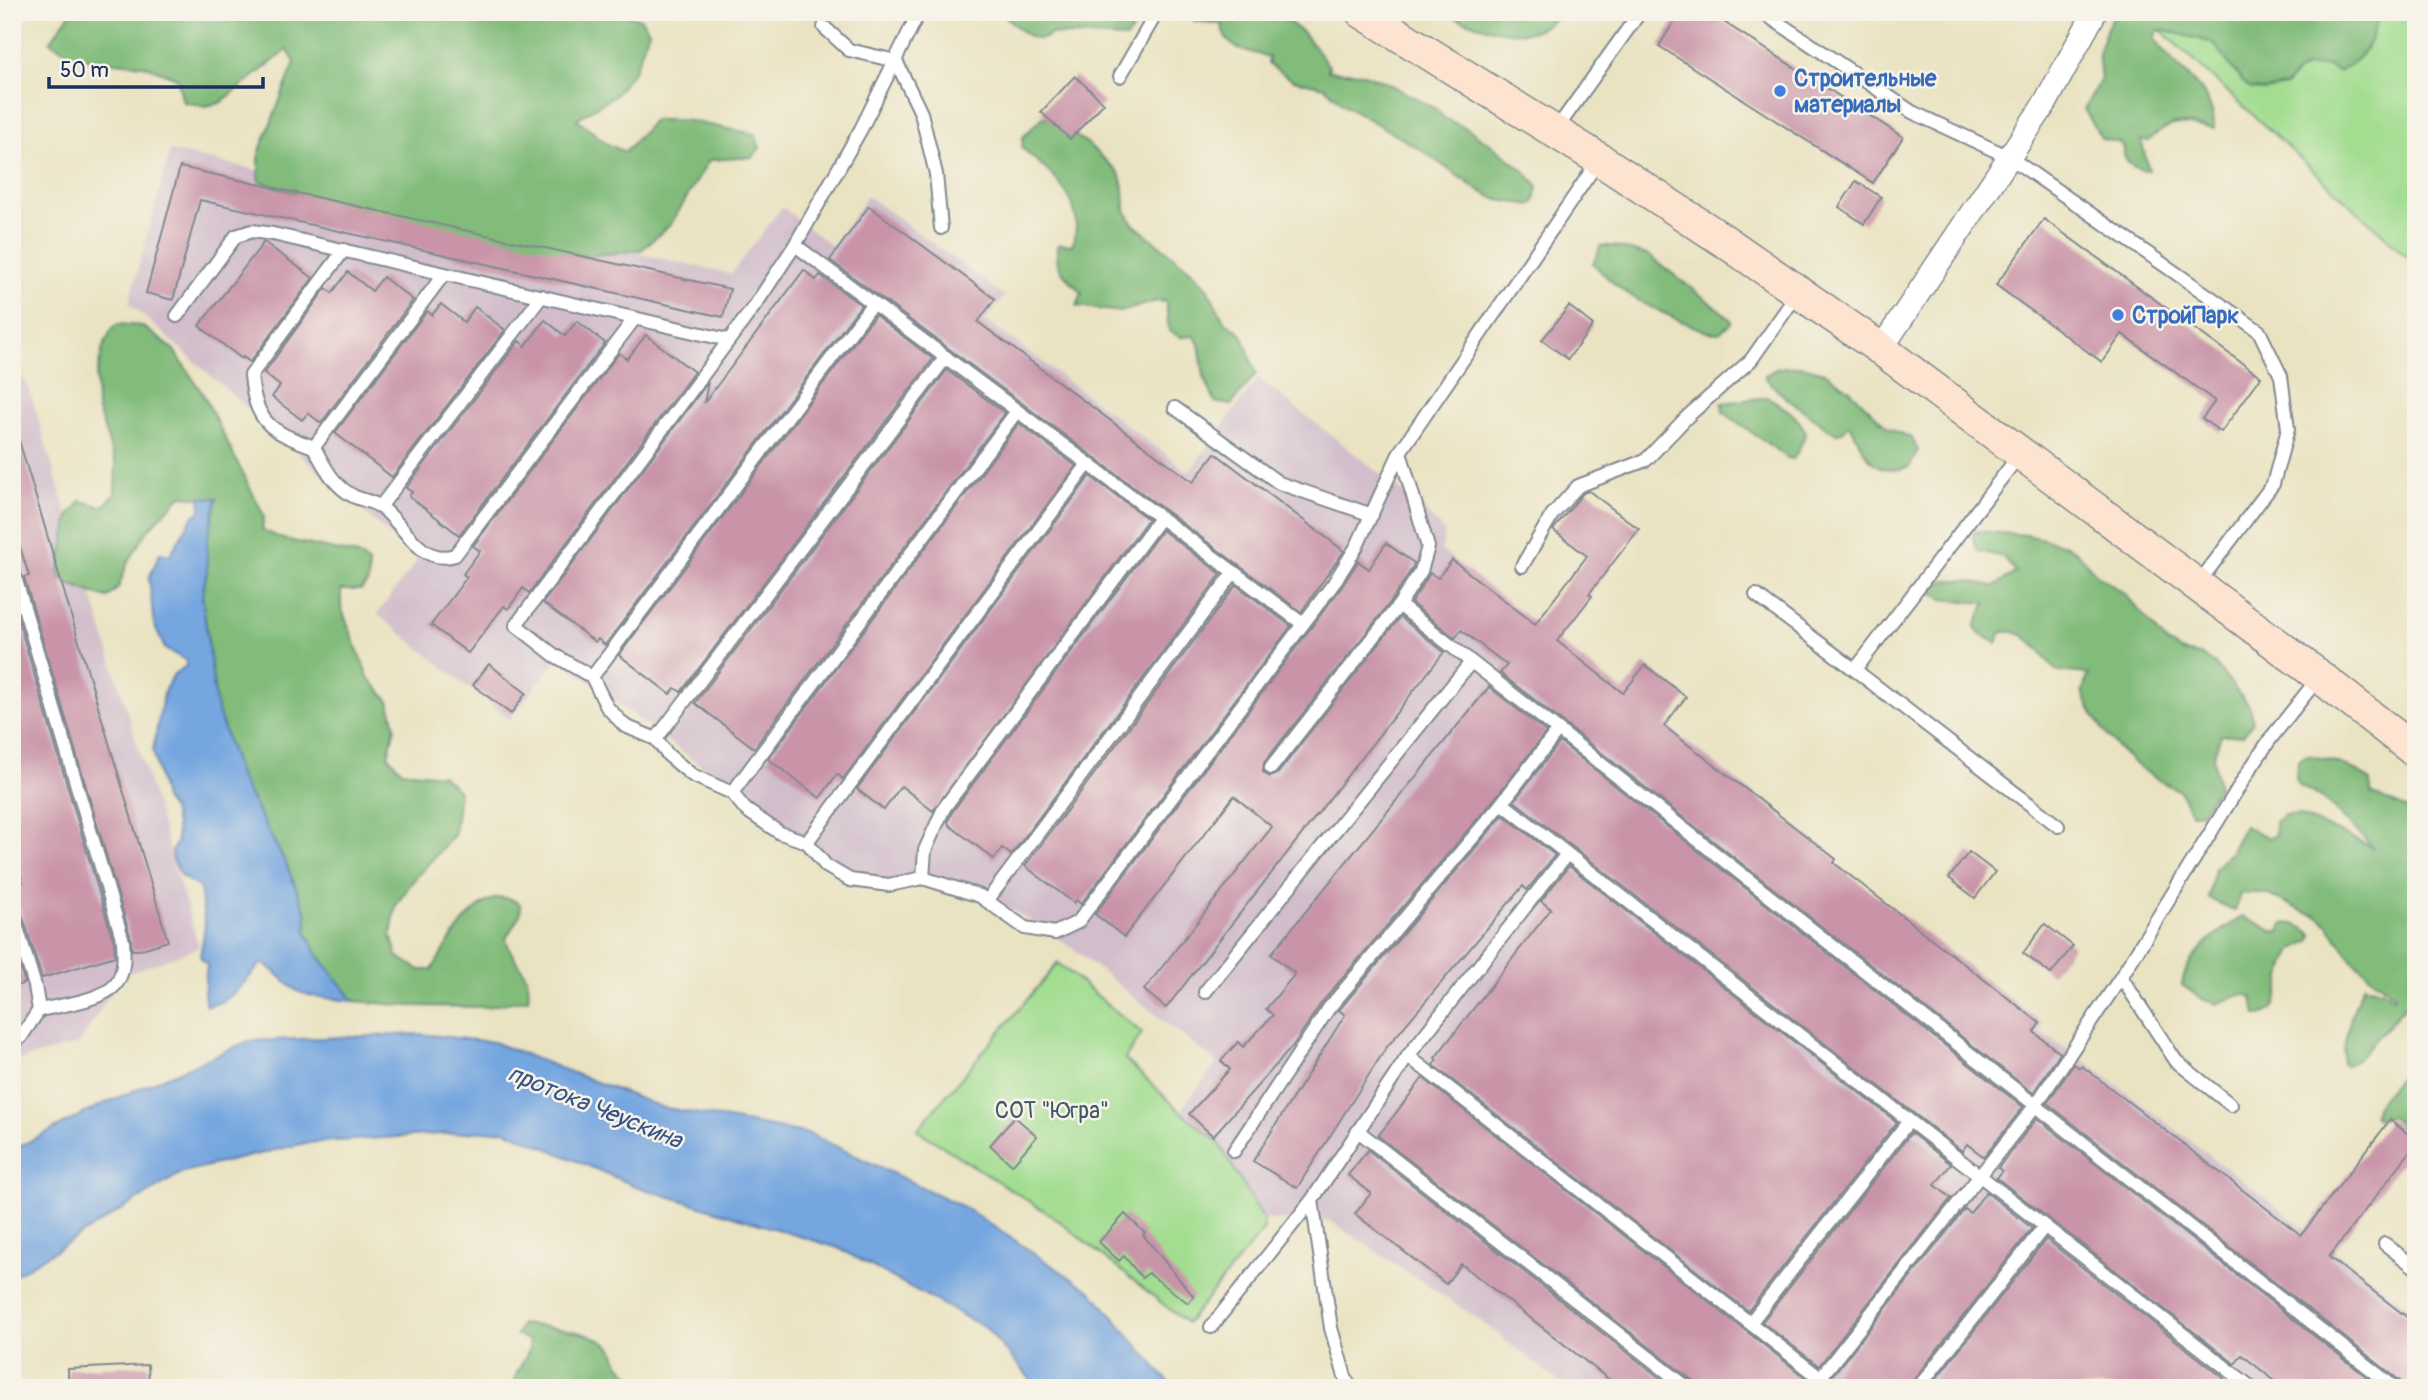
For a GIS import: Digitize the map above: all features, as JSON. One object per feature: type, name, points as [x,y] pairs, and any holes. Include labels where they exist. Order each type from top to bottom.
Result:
[{"type":"main road","points":[[1362,12],[1600,159],[1881,349],[2319,676],[2416,752]]},
{"type":"street","points":[[1881,349],[2046,102],[2095,12]]},
{"type":"lane","points":[[919,12],[861,129],[795,245],[729,340],[516,625],[554,655],[592,677],[607,707],[625,726],[656,739],[668,755],[692,775],[732,793],[746,810],[780,833],[807,842],[826,866],[850,880],[889,885],[923,878],[980,896],[1025,928],[1055,933],[1078,922],[1303,624],[1346,565],[1400,452],[1600,159]]},
{"type":"lane","points":[[1119,76],[1157,12]]},
{"type":"lane","points":[[1555,131],[1640,12]]},
{"type":"lane","points":[[1762,12],[1912,112],[2009,157],[2259,331],[2281,376],[2287,429],[2273,484],[2197,585]]},
{"type":"lane","points":[[824,27],[849,50],[896,61]]},
{"type":"lane","points":[[896,61],[921,113],[936,174],[941,228]]},
{"type":"lane","points":[[177,316],[236,236],[252,231],[729,340]]},
{"type":"lane","points":[[795,245],[1303,624]]},
{"type":"lane","points":[[344,250],[251,375],[253,401],[264,420],[285,437],[314,447],[331,478],[352,495],[380,507],[428,555],[445,558],[455,555],[635,318]]},
{"type":"lane","points":[[314,447],[444,274]]},
{"type":"lane","points":[[1522,566],[1552,515],[1578,486],[1646,460],[1688,416],[1751,360],[1798,292]]},
{"type":"lane","points":[[380,507],[542,296]]},
{"type":"lane","points":[[592,677],[873,303]]},
{"type":"lane","points":[[656,739],[946,357]]},
{"type":"lane","points":[[1175,408],[1279,483],[1372,515]]},
{"type":"lane","points":[[732,793],[1017,411]]},
{"type":"lane","points":[[1271,768],[1399,605],[1422,571],[1428,547],[1400,452]]},
{"type":"lane","points":[[1855,670],[2020,454]]},
{"type":"lane","points":[[807,842],[1088,464]]},
{"type":"lane","points":[[923,878],[925,850],[944,807],[1160,517]]},
{"type":"lane","points":[[12,568],[123,941],[124,961],[116,985],[92,999],[39,1010]]},
{"type":"lane","points":[[987,901],[1234,572]]},
{"type":"lane","points":[[1756,595],[2058,826]]},
{"type":"lane","points":[[1399,605],[2395,1388]]},
{"type":"lane","points":[[1205,992],[1471,662]]},
{"type":"lane","points":[[1820,1378],[2035,1106],[2121,976],[2250,769],[2319,676]]},
{"type":"lane","points":[[1234,1151],[1329,1008],[1502,803],[1558,730]]},
{"type":"lane","points":[[1502,803],[2252,1388]]},
{"type":"lane","points":[[1211,1327],[1312,1200],[1408,1056],[1567,854]]},
{"type":"lane","points":[[12,911],[35,985],[39,1010],[21,1037],[12,1042]]},
{"type":"lane","points":[[2121,976],[2176,1061],[2231,1105]]},
{"type":"lane","points":[[1408,1056],[1833,1388]]},
{"type":"lane","points":[[1751,1323],[1909,1121]]},
{"type":"lane","points":[[1358,1131],[1688,1388]]},
{"type":"lane","points":[[1312,1200],[1331,1328],[1346,1380],[1352,1388]]},
{"type":"lane","points":[[1917,1388],[2044,1227]]},
{"type":"lane","points":[[2385,1244],[2416,1268]]},
{"type":"shaded area","points":[[170,151],[731,274],[782,207],[832,246],[867,196],[1005,296],[986,320],[1189,472],[1258,378],[1419,504],[1445,533],[1441,550],[1623,691],[1645,664],[1687,697],[1667,726],[1838,859],[1835,863],[2043,1024],[2039,1031],[2088,1063],[2416,1313],[2416,1388],[1567,1388],[1478,1319],[1330,1221],[1264,1220],[1218,1142],[1180,1111],[1217,1063],[1071,947],[982,891],[855,882],[558,658],[509,720],[377,614],[418,560],[129,303]]},
{"type":"shaded area","points":[[12,368],[28,386],[199,947],[121,976],[79,1044],[12,1062]]},
{"type":"green space","points":[[71,12],[617,12],[641,19],[649,31],[635,69],[615,95],[577,119],[607,144],[625,152],[654,120],[684,120],[755,134],[760,148],[752,157],[709,160],[671,224],[641,250],[587,256],[538,250],[323,202],[259,181],[259,153],[295,62],[287,50],[220,103],[205,106],[183,102],[177,78],[144,65],[78,58],[50,42]]},
{"type":"green space","points":[[1002,12],[1132,12],[1135,24],[1126,38],[1051,34],[1038,39],[1025,34]]},
{"type":"green space","points":[[1197,12],[1277,12],[1304,34],[1329,66],[1328,71],[1361,73],[1383,81],[1436,109],[1444,118],[1468,129],[1490,144],[1522,169],[1538,186],[1535,201],[1532,205],[1498,200],[1478,190],[1418,148],[1343,104],[1325,87],[1293,80],[1268,64],[1269,57],[1238,48],[1227,40],[1222,24],[1194,21]]},
{"type":"green space","points":[[1442,12],[1561,12],[1542,28],[1524,33],[1487,28]]},
{"type":"green space","points":[[2115,12],[2379,12],[2366,48],[2348,66],[2338,72],[2329,66],[2307,67],[2285,86],[2265,90],[2251,89],[2242,81],[2213,43],[2165,30],[2157,31],[2154,38],[2162,49],[2192,79],[2208,101],[2213,114],[2214,129],[2186,124],[2172,125],[2148,141],[2141,140],[2149,170],[2130,165],[2120,143],[2102,139],[2084,109],[2101,79],[2098,53]]},
{"type":"green space","points":[[2141,12],[2416,12],[2416,263],[2404,254]]},
{"type":"green space","points":[[1043,117],[1087,143],[1119,173],[1124,190],[1125,209],[1132,223],[1195,274],[1207,288],[1224,321],[1240,332],[1256,374],[1231,405],[1215,402],[1204,376],[1199,344],[1194,336],[1181,337],[1169,331],[1166,302],[1157,301],[1120,312],[1077,306],[1082,293],[1066,277],[1057,259],[1059,244],[1072,245],[1076,229],[1071,202],[1055,179],[1022,148],[1023,137]]},
{"type":"green space","points":[[1601,246],[1614,246],[1648,255],[1720,310],[1731,323],[1719,333],[1707,332],[1660,312],[1632,296],[1605,276],[1593,263]]},
{"type":"green space","points":[[118,324],[142,326],[173,349],[203,394],[264,516],[262,530],[283,539],[358,555],[369,564],[368,582],[361,590],[341,590],[341,607],[368,677],[389,701],[395,727],[388,756],[402,771],[442,775],[459,791],[454,835],[413,881],[396,905],[391,935],[397,956],[420,970],[432,970],[447,944],[469,917],[494,899],[507,898],[521,905],[520,915],[506,938],[512,954],[525,973],[529,989],[528,999],[486,1007],[411,1006],[354,1001],[317,954],[306,932],[307,915],[286,864],[240,778],[216,705],[202,595],[207,571],[207,540],[217,499],[181,496],[148,530],[128,562],[118,588],[107,598],[60,578],[59,570],[69,516],[81,501],[103,507],[115,494],[116,464],[97,408],[96,378],[103,347],[112,328]]},
{"type":"green space","points":[[1802,366],[1824,372],[1849,389],[1888,428],[1912,438],[1918,451],[1909,467],[1896,470],[1878,466],[1866,454],[1851,426],[1848,425],[1844,431],[1836,434],[1786,398],[1765,378],[1765,375],[1778,368]]},
{"type":"green space","points":[[1768,397],[1795,416],[1806,433],[1793,459],[1723,412],[1722,403]]},
{"type":"green space","points":[[1974,531],[2027,535],[2062,544],[2076,551],[2097,575],[2125,594],[2166,642],[2183,652],[2200,655],[2215,664],[2249,706],[2253,721],[2243,735],[2221,735],[2213,757],[2218,787],[2202,812],[2191,813],[2180,791],[2134,763],[2109,737],[2098,723],[2082,691],[2089,674],[2056,671],[2032,643],[2017,633],[2000,633],[1997,643],[1979,633],[1975,627],[1986,603],[1942,599],[1932,593],[1935,583],[1950,580],[1993,587],[2016,572],[2003,557],[1978,551],[1973,538]]},
{"type":"green space","points":[[2307,755],[2333,761],[2357,771],[2371,782],[2371,793],[2408,809],[2416,819],[2416,967],[2411,971],[2410,1001],[2357,1060],[2346,1065],[2342,1064],[2347,1033],[2364,985],[2392,997],[2394,995],[2356,963],[2329,926],[2318,916],[2259,893],[2240,894],[2235,911],[2208,898],[2215,868],[2230,853],[2244,826],[2269,838],[2275,835],[2275,822],[2284,815],[2299,815],[2374,848],[2323,798],[2298,785],[2298,761]]},
{"type":"green space","points":[[2243,917],[2272,931],[2280,932],[2283,924],[2291,924],[2312,934],[2311,940],[2294,950],[2287,960],[2277,1001],[2266,1013],[2256,1015],[2253,997],[2244,994],[2216,1004],[2202,999],[2182,985],[2184,974],[2196,954],[2224,929]]},
{"type":"green space","name":"СОТ \"Югра\"","points":[[1058,963],[1142,1033],[1125,1059],[1180,1111],[1218,1142],[1264,1220],[1264,1229],[1187,1323],[1054,1217],[917,1130]]},
{"type":"green space","points":[[2416,1045],[2416,1140],[2391,1117],[2377,1119],[2374,1115],[2379,1101],[2402,1073]]},
{"type":"green space","points":[[521,1324],[569,1330],[604,1342],[612,1348],[625,1371],[649,1388],[514,1388],[516,1375],[530,1341],[516,1335]]},
{"type":"water","points":[[200,497],[217,498],[207,540],[207,571],[202,595],[216,705],[240,778],[286,864],[307,915],[306,932],[317,954],[354,1001],[316,997],[297,991],[262,963],[230,996],[206,1006],[204,993],[207,964],[200,957],[205,926],[200,888],[181,876],[173,859],[172,851],[177,841],[176,825],[172,810],[164,799],[153,750],[164,691],[174,674],[186,666],[186,660],[165,649],[154,624],[149,578],[160,553],[170,555],[192,518],[201,510]]},
{"type":"water","name":"протока Чеускина","points":[[420,1034],[493,1042],[661,1107],[810,1134],[966,1208],[1092,1292],[1174,1388],[1038,1388],[986,1328],[838,1248],[635,1186],[505,1130],[305,1143],[183,1172],[12,1277],[12,1150],[101,1105],[249,1041]]},
{"type":"building","points":[[1680,12],[1708,12],[1903,137],[1873,183],[1659,46]]},
{"type":"building","points":[[1075,76],[1104,103],[1070,139],[1041,112]]},
{"type":"building","points":[[180,167],[730,289],[723,317],[200,200],[173,300],[146,293]]},
{"type":"building","points":[[1856,181],[1881,197],[1864,224],[1839,207]]},
{"type":"building","points":[[869,206],[995,299],[978,322],[1193,482],[1215,453],[1344,551],[1301,612],[830,260]]},
{"type":"building","points":[[2044,219],[2261,377],[2221,432],[2202,419],[2215,401],[2122,334],[2102,362],[1996,285]]},
{"type":"building","points":[[264,242],[313,278],[250,362],[243,357],[242,359],[199,326]]},
{"type":"building","points":[[804,270],[816,280],[820,275],[861,305],[605,645],[598,639],[595,642],[543,603],[708,382],[704,403]]},
{"type":"building","points":[[348,272],[372,291],[383,277],[413,300],[321,423],[308,413],[302,420],[272,397],[280,386],[264,373],[326,288],[332,293]]},
{"type":"building","points":[[441,304],[464,322],[475,307],[505,330],[392,477],[335,433],[427,311],[432,315]]},
{"type":"building","points":[[1569,306],[1593,325],[1568,359],[1542,340]]},
{"type":"building","points":[[875,315],[933,359],[681,692],[675,688],[670,694],[619,655]]},
{"type":"building","points":[[545,320],[565,336],[577,321],[605,343],[459,535],[409,496],[412,492],[406,488],[519,341],[525,346]]},
{"type":"building","points":[[646,335],[694,372],[529,593],[523,588],[508,609],[504,606],[468,653],[431,625],[467,577],[463,574],[480,551],[473,546],[619,353],[627,359]]},
{"type":"building","points":[[947,370],[1005,413],[754,748],[695,703]]},
{"type":"building","points":[[1019,423],[1076,466],[843,779],[837,774],[820,798],[768,759]]},
{"type":"building","points":[[18,437],[168,941],[139,950],[132,950],[24,577],[29,576],[12,521],[12,438]]},
{"type":"building","points":[[1090,476],[1148,519],[933,811],[901,786],[884,810],[857,789]]},
{"type":"building","points":[[1589,491],[1639,529],[1557,641],[1623,693],[1645,665],[1686,697],[1664,726],[1836,859],[1834,863],[2040,1023],[2034,1032],[2060,1053],[2033,1093],[1500,673],[1507,665],[1461,630],[1455,638],[1411,603],[1430,573],[1438,578],[1452,560],[1535,624],[1587,556],[1553,530],[1583,493]]},
{"type":"building","points":[[1162,530],[1221,574],[1011,855],[1002,848],[994,859],[949,825],[952,812]]},
{"type":"building","points":[[1386,543],[1414,563],[1413,567],[1392,600],[1264,763],[1263,772],[1270,777],[1278,773],[1400,617],[1444,652],[1166,1008],[1144,990],[1272,827],[1234,796],[1124,937],[1095,914],[1341,588],[1358,561],[1369,569]]},
{"type":"building","points":[[1236,585],[1291,626],[1081,904],[1076,900],[1074,903],[1025,866]]},
{"type":"building","points":[[12,599],[114,943],[115,956],[42,978],[20,908],[12,902],[12,884],[23,882],[12,847]]},
{"type":"building","points":[[489,664],[526,693],[511,714],[473,685]]},
{"type":"building","points":[[1489,687],[1546,732],[1495,798],[1322,1002],[1292,1047],[1213,1136],[1189,1114],[1230,1069],[1221,1061],[1238,1042],[1243,1047],[1273,1015],[1266,1009],[1295,974],[1271,954]]},
{"type":"building","points":[[1560,742],[2023,1107],[1984,1157],[1967,1144],[1962,1151],[1514,801]]},
{"type":"building","points":[[1503,815],[1555,855],[1527,890],[1523,886],[1386,1048],[1297,1188],[1253,1161],[1345,1015],[1339,1010]]},
{"type":"building","points":[[1969,852],[1995,872],[1975,898],[1949,878]]},
{"type":"building","points":[[1569,866],[1897,1122],[1748,1311],[1433,1065],[1437,1060],[1435,1058],[1551,909],[1541,901]]},
{"type":"building","points":[[2045,924],[2073,946],[2051,974],[2023,953]]},
{"type":"building","points":[[12,942],[25,983],[12,987]]},
{"type":"building","points":[[2074,1064],[2080,1068],[2082,1066],[2301,1235],[2390,1120],[2416,1140],[2416,1144],[2329,1257],[2416,1324],[2416,1388],[2404,1388],[2400,1381],[2047,1103]]},
{"type":"building","points":[[1423,1078],[1818,1388],[1697,1388],[1693,1381],[1378,1136]]},
{"type":"building","points":[[1015,1117],[1037,1136],[1012,1165],[990,1145]]},
{"type":"building","points":[[2037,1118],[2381,1388],[2284,1388],[2242,1355],[2235,1364],[1997,1178],[2002,1171],[1998,1168]]},
{"type":"building","points":[[1911,1133],[1951,1164],[1935,1185],[1951,1198],[1819,1366],[1762,1322]]},
{"type":"building","points":[[1368,1150],[1673,1388],[1620,1388],[1461,1264],[1446,1284],[1355,1214],[1371,1193],[1348,1175]]},
{"type":"building","points":[[1986,1192],[2032,1228],[1909,1388],[1842,1388],[1832,1376],[1965,1209],[1970,1213]]},
{"type":"building","points":[[1125,1214],[1145,1233],[1143,1235],[1194,1297],[1188,1303],[1148,1273],[1142,1278],[1124,1256],[1119,1261],[1099,1242]]},
{"type":"building","points":[[2046,1239],[2224,1378],[2217,1388],[1929,1388]]},
{"type":"building","points":[[148,1365],[149,1388],[68,1388],[68,1369]]},
{"type":"place","name":"Строительные материалы","points":[[1780,91]]},
{"type":"place","name":"СтройПарк","points":[[2118,315]]}]
